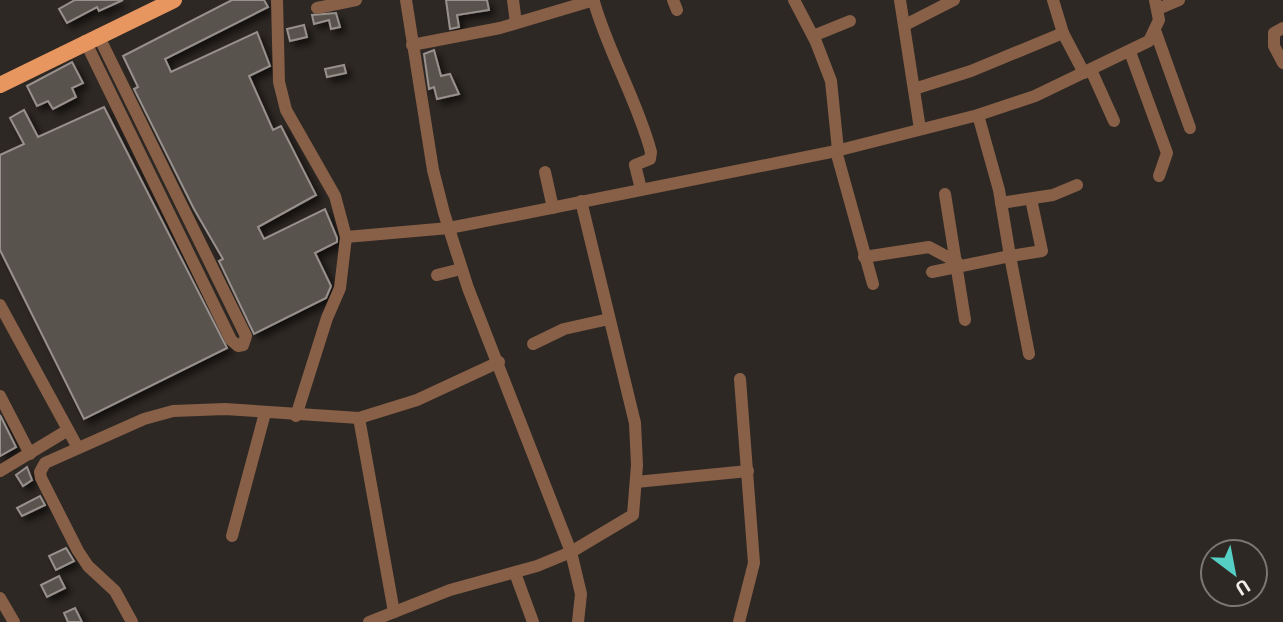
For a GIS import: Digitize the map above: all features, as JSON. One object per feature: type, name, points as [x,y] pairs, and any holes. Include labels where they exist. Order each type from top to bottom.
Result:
[{"type":"main road","points":[[0,85],[174,0]]},
{"type":"street","points":[[277,0],[279,82],[286,110],[335,196],[346,237],[340,288],[327,318],[296,416]]},
{"type":"street","points":[[317,8],[356,0]]},
{"type":"street","points":[[406,0],[412,46],[425,102],[433,170],[449,228],[461,269],[571,552],[581,594],[578,622]]},
{"type":"street","points":[[513,0],[516,23]]},
{"type":"street","points":[[794,0],[813,36],[831,81],[837,151],[873,284]]},
{"type":"street","points":[[900,0],[919,129]]},
{"type":"street","points":[[905,25],[954,0]]},
{"type":"street","points":[[1069,0],[1054,3],[1063,33],[1114,121]]},
{"type":"street","points":[[346,237],[449,228],[554,208],[837,151],[978,115],[1035,96],[1130,52],[1156,33],[1160,20],[1157,5],[1179,0]]},
{"type":"street","points":[[412,46],[516,23],[594,1],[608,49],[634,102],[651,152],[650,159],[635,165],[641,189]]},
{"type":"street","points":[[813,36],[850,21]]},
{"type":"street","points":[[1283,28],[1274,33],[1272,38],[1283,63]]},
{"type":"street","points":[[915,89],[971,71],[1063,33]]},
{"type":"street","points":[[1156,33],[1190,128]]},
{"type":"street","points":[[92,38],[168,173],[246,336],[243,345],[238,346],[231,340],[153,179],[92,38]]},
{"type":"street","points":[[1130,52],[1167,153],[1159,176]]},
{"type":"street","points":[[978,115],[1001,203],[1029,354]]},
{"type":"street","points":[[545,172],[554,208]]},
{"type":"street","points":[[153,179],[168,173]]},
{"type":"street","points":[[1001,203],[1031,199],[1077,185]]},
{"type":"street","points":[[945,194],[965,320]]},
{"type":"street","points":[[932,272],[1044,250],[1031,199]]},
{"type":"street","points":[[369,622],[450,590],[515,573],[571,552],[632,516],[636,482],[635,423],[581,201]]},
{"type":"street","points":[[864,257],[923,247],[936,250],[958,265]]},
{"type":"street","points":[[195,265],[209,258]]},
{"type":"street","points":[[437,275],[461,269]]},
{"type":"street","points":[[0,305],[78,448]]},
{"type":"street","points":[[533,344],[564,329],[609,319]]},
{"type":"street","points":[[132,622],[115,591],[88,566],[78,551],[41,478],[40,472],[45,463],[152,416],[173,411],[225,409],[296,416],[359,418],[417,400],[499,362]]},
{"type":"street","points":[[740,379],[754,563],[740,622]]},
{"type":"street","points":[[0,396],[30,454]]},
{"type":"street","points":[[232,536],[265,413]]},
{"type":"street","points":[[359,418],[394,612]]},
{"type":"street","points":[[0,471],[68,430]]},
{"type":"street","points":[[636,482],[748,471]]},
{"type":"street","points":[[515,573],[533,622]]},
{"type":"street","points":[[0,598],[14,622]]},
{"type":"building","points":[[75,0],[123,0],[99,11],[97,7],[67,23],[59,9]]},
{"type":"building","points":[[232,0],[264,0],[268,7],[165,59],[171,72],[257,32],[270,66],[249,76],[273,130],[281,126],[316,195],[258,227],[264,239],[325,209],[337,238],[337,242],[315,253],[331,286],[326,298],[254,334],[219,261],[223,259],[194,209],[134,89],[138,87],[123,56]]},
{"type":"building","points":[[446,0],[487,0],[489,10],[457,15],[459,27],[450,29]]},
{"type":"building","points":[[336,13],[340,27],[331,29],[329,20],[314,24],[312,15]]},
{"type":"building","points":[[304,25],[307,37],[290,41],[287,29]]},
{"type":"building","points":[[434,50],[441,76],[450,74],[459,94],[437,99],[434,87],[429,89],[424,54]]},
{"type":"building","points":[[72,62],[83,83],[72,88],[76,97],[53,109],[48,101],[37,106],[27,86]]},
{"type":"building","points":[[344,65],[346,73],[327,77],[325,69]]},
{"type":"building","points":[[104,107],[227,348],[84,419],[0,250],[0,155],[24,144],[10,118],[24,110],[38,137]]},
{"type":"building","points":[[0,415],[16,447],[0,456]]},
{"type":"building","points":[[27,467],[32,480],[23,486],[16,475]]},
{"type":"building","points":[[40,496],[45,505],[22,516],[17,508]]},
{"type":"building","points":[[66,548],[74,561],[56,570],[49,556]]},
{"type":"building","points":[[59,576],[65,588],[47,597],[41,585]]},
{"type":"building","points":[[75,608],[82,622],[68,622],[64,613]]}]
